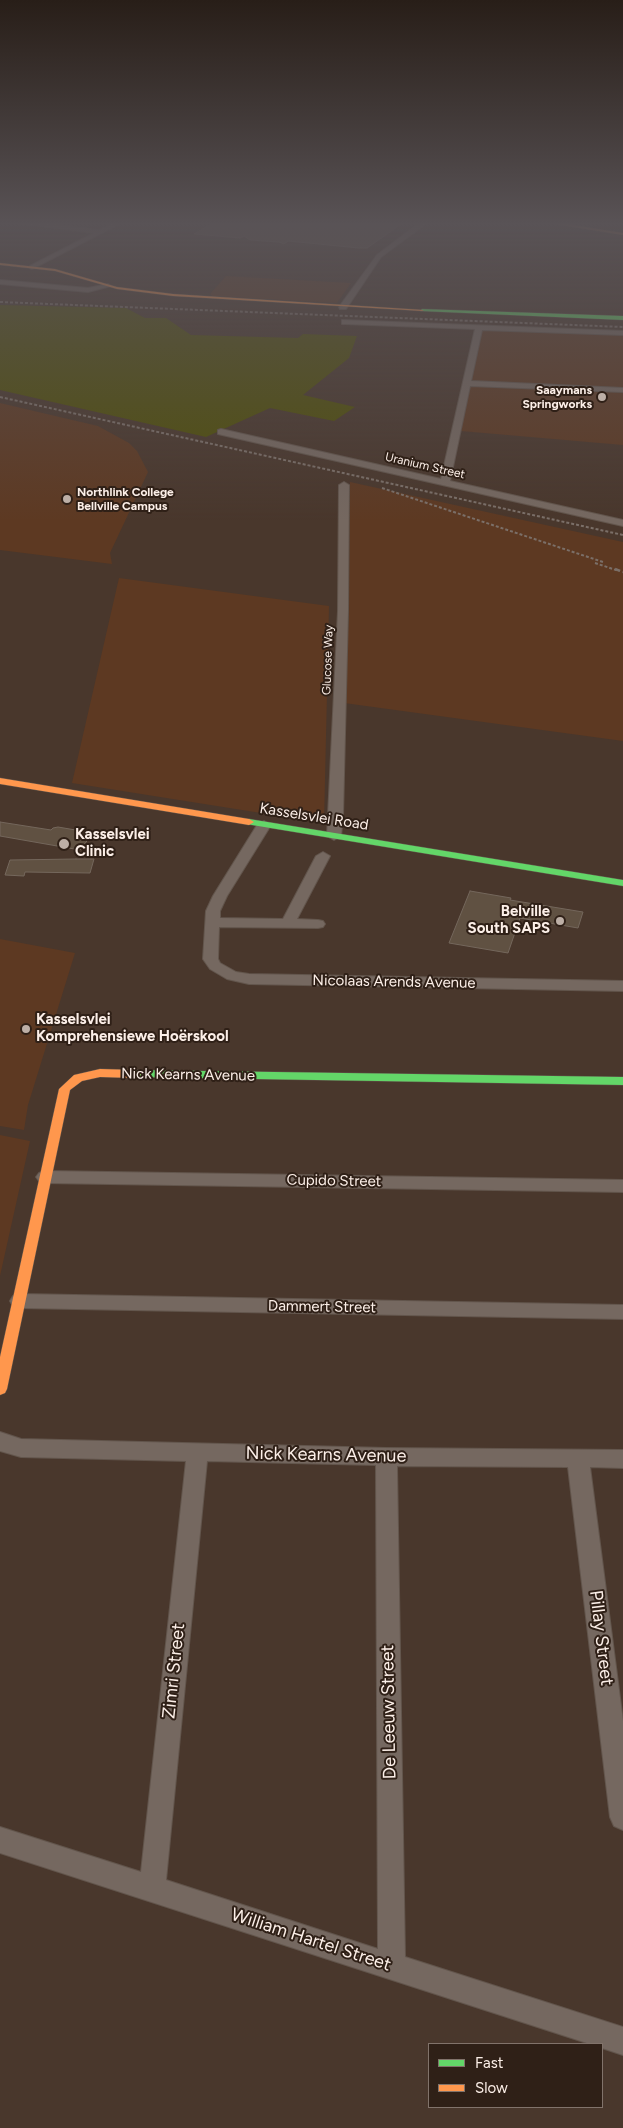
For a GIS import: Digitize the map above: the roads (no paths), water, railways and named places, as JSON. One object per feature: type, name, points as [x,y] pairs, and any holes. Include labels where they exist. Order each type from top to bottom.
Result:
[{"type":"street","points":[[354,322],[623,333]]},
{"type":"street","points":[[445,483],[478,327]]},
{"type":"street","points":[[467,383],[623,390]]},
{"type":"street","name":"Uranium Street","points":[[221,432],[623,523]]},
{"type":"street","name":"Glucose Way","points":[[334,836],[343,611],[344,485]]},
{"type":"street","name":"Kasselsvlei Road","points":[[0,781],[623,883]]},
{"type":"street","name":"Nicolaas Arends Avenue","points":[[264,825],[220,896],[213,911],[210,959],[214,966],[223,972],[242,978],[623,986]]},
{"type":"street","points":[[288,923],[323,856]]},
{"type":"street","points":[[212,922],[318,924]]},
{"type":"street","name":"Nick Kearns Avenue","points":[[0,1389],[45,1176],[66,1088],[73,1080],[86,1075],[100,1073],[623,1081]]},
{"type":"street","name":"Cupido Street","points":[[45,1176],[623,1186]]},
{"type":"street","name":"Dammert Street","points":[[20,1301],[623,1312]]},
{"type":"street","name":"Nick Kearns Avenue","points":[[0,1442],[21,1448],[386,1457],[623,1459]]},
{"type":"street","name":"Zimri Street","points":[[152,1889],[197,1452]]},
{"type":"street","name":"De Leeuw Street","points":[[386,1457],[392,1966]]},
{"type":"street","name":"Pillay Street","points":[[578,1459],[623,1817]]},
{"type":"street","name":"William Hartel Street","points":[[0,1840],[623,2041]]},
{"type":"railway","points":[[506,322],[623,327]]},
{"type":"railway","points":[[0,397],[623,535]]},
{"type":"railway","points":[[382,488],[603,562]]},
{"type":"railway","points":[[595,563],[619,571]]},
{"type":"railway","points":[[615,569],[623,572]]},
{"type":"place","name":"Saaymans Springworks","points":[[602,397]]},
{"type":"place","name":"Northlink College Bellville Campus","points":[[67,499]]},
{"type":"place","name":"Kasselsvlei Clinic","points":[[64,844]]},
{"type":"place","name":"Belville South SAPS","points":[[560,921]]},
{"type":"place","name":"Kasselsvlei Komprehensiewe Hoërskool","points":[[26,1029]]}]
